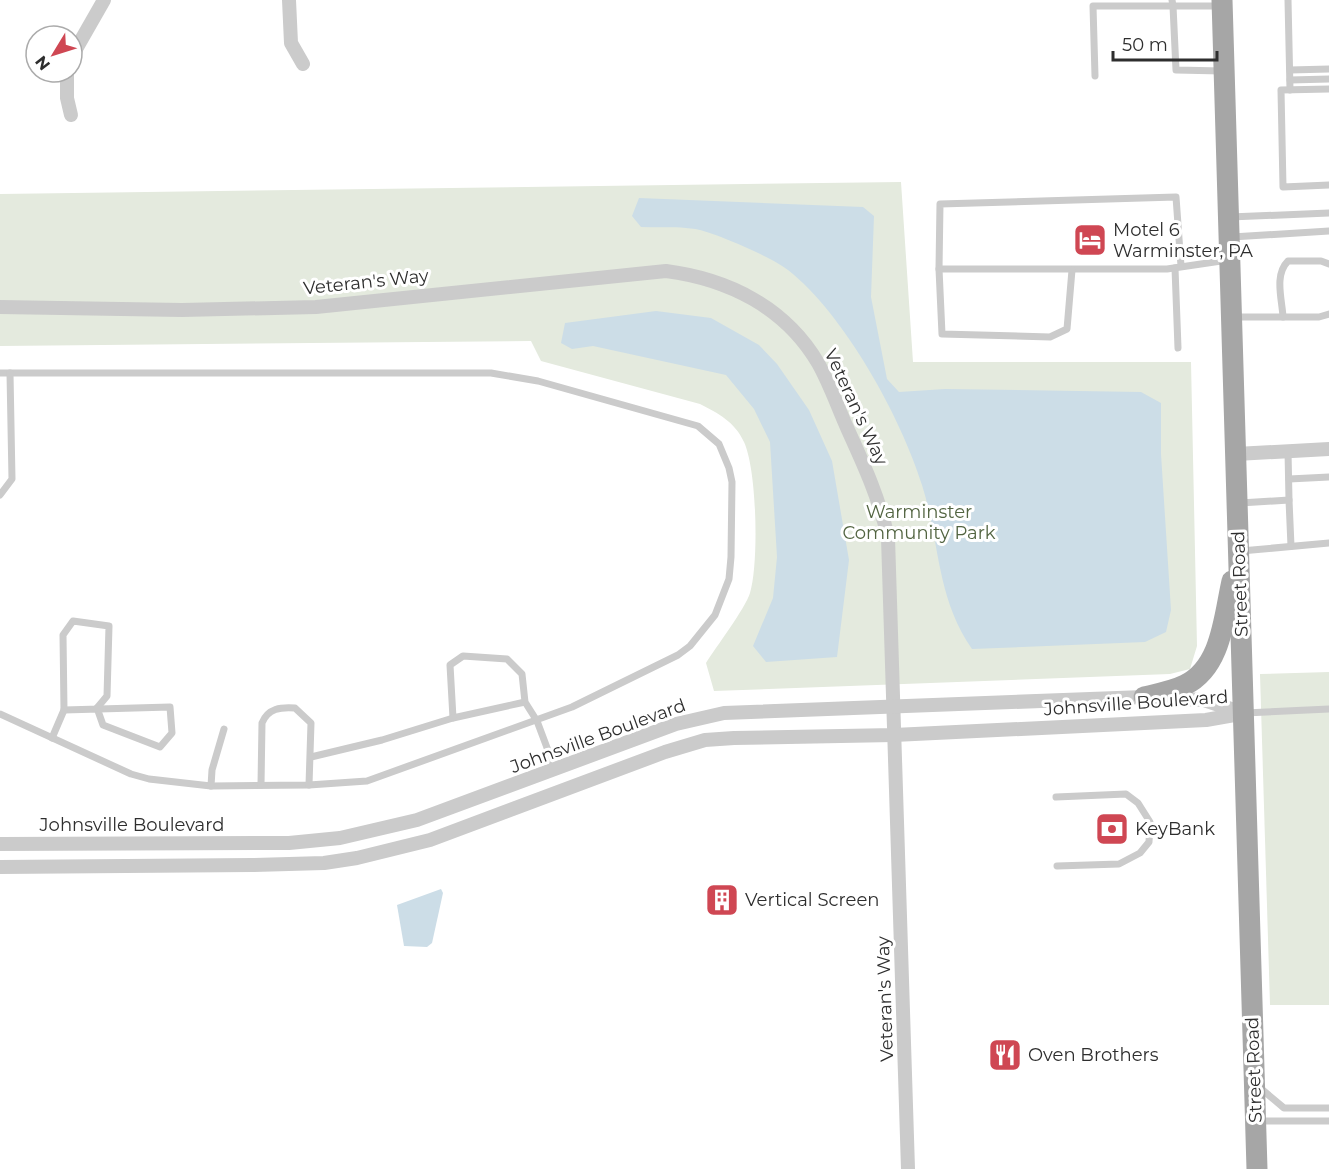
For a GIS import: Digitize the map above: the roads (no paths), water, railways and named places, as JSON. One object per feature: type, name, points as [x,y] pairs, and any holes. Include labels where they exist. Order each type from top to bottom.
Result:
[{"type":"main road","name":"Street Road","points":[[1222,3],[1257,1169]]},
{"type":"main road","points":[[1144,697],[1186,685],[1208,666],[1216,651],[1239,551]]},
{"type":"street","points":[[84,35],[104,0]]},
{"type":"street","points":[[289,0],[291,43],[303,64]]},
{"type":"street","points":[[66,84],[71,115]]},
{"type":"street","name":"Veteran's Way","points":[[0,307],[182,309],[316,307],[646,271],[689,273],[739,290],[760,302],[789,325],[813,355],[877,496],[885,523],[890,557],[908,1169]]},
{"type":"street","points":[[1236,454],[1329,449]]},
{"type":"street","name":"Johnsville Boulevard","points":[[0,844],[289,843],[340,838],[417,820],[676,724],[724,713],[1144,697],[1204,700],[1243,713]]},
{"type":"street","name":"Johnsville Boulevard","points":[[0,867],[324,863],[381,853],[430,840],[665,752],[705,740],[894,735],[1206,720],[1243,713]]},
{"type":"lane","points":[[1288,0],[1290,90]]},
{"type":"lane","points":[[1173,3],[1176,70],[1224,71]]},
{"type":"lane","points":[[1095,76],[1093,6],[1222,3]]},
{"type":"lane","points":[[1290,70],[1329,69]]},
{"type":"lane","points":[[1290,80],[1329,79]]},
{"type":"lane","points":[[1329,89],[1281,90],[1283,187],[1329,185]]},
{"type":"lane","points":[[1072,270],[1067,329],[1050,337],[942,334],[939,269],[940,204],[1176,197],[1178,348]]},
{"type":"lane","points":[[1229,227],[1329,213]]},
{"type":"lane","points":[[1229,227],[1329,231]]},
{"type":"lane","points":[[939,269],[1072,270],[1178,267],[1230,260]]},
{"type":"lane","points":[[1283,317],[1280,279],[1282,267],[1288,261],[1321,261],[1329,264]]},
{"type":"lane","points":[[1232,317],[1319,317],[1329,314]]},
{"type":"lane","points":[[0,373],[491,373],[538,381],[698,426],[711,435],[726,457],[732,482],[729,579],[715,615],[690,646],[669,661],[572,707],[367,781],[309,785],[211,786],[149,779],[131,774],[0,714]]},
{"type":"lane","points":[[0,495],[12,479],[10,373]]},
{"type":"lane","points":[[1288,451],[1291,546]]},
{"type":"lane","points":[[1289,479],[1329,477]]},
{"type":"lane","points":[[1237,503],[1289,500]]},
{"type":"lane","points":[[1239,551],[1329,543]]},
{"type":"lane","points":[[52,738],[64,710],[63,635],[73,621],[109,626],[107,696],[97,708]]},
{"type":"lane","points":[[453,718],[450,665],[463,656],[507,659],[522,674],[525,702],[537,721],[555,769]]},
{"type":"lane","points":[[311,757],[382,740],[453,718],[525,702]]},
{"type":"lane","points":[[64,710],[97,708],[170,707],[172,733],[160,747],[103,725],[97,708]]},
{"type":"lane","points":[[261,786],[262,723],[265,716],[273,710],[295,708],[306,716],[313,730],[309,785]]},
{"type":"lane","points":[[1243,713],[1329,709]]},
{"type":"lane","points":[[211,786],[212,770],[224,729]]},
{"type":"lane","points":[[1056,797],[1126,794],[1138,803],[1150,822],[1149,842],[1140,853],[1119,864],[1057,866]]},
{"type":"lane","points":[[1254,1082],[1284,1108],[1329,1108]]},
{"type":"lane","points":[[1255,1122],[1329,1121]]},
{"type":"place","name":"Motel 6 Warminster, PA","points":[[1090,240]]},
{"type":"place","name":"KeyBank","points":[[1112,829]]},
{"type":"place","name":"Vertical Screen","points":[[722,900]]},
{"type":"place","name":"Oven Brothers","points":[[1005,1055]]},
{"type":"park label","name":"Warminster Community Park","points":[[919,522]]}]
